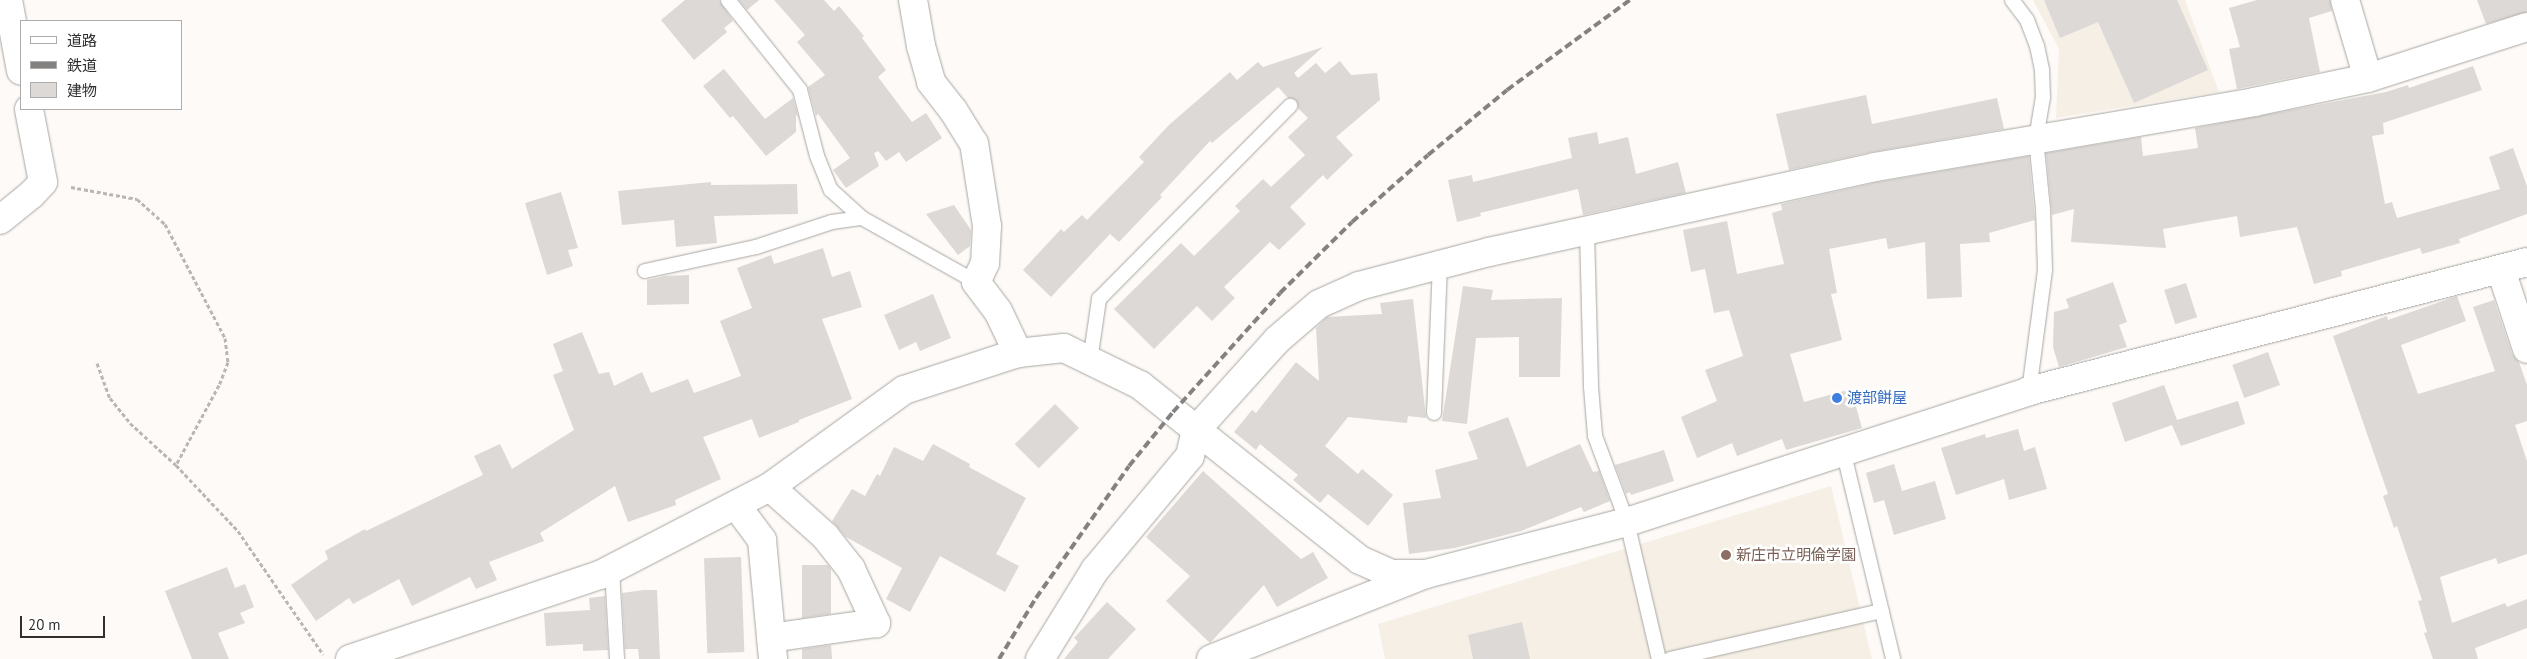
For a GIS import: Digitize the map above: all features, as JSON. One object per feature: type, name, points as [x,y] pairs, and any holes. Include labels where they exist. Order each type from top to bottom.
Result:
[{"type":"street","points":[[8,0],[20,66]]},
{"type":"street","points":[[913,0],[922,46],[932,82],[974,143],[987,226],[985,263],[976,282],[998,311],[1018,353]]},
{"type":"street","points":[[2345,0],[2368,78]]},
{"type":"street","points":[[1040,659],[1095,570],[1190,456],[1196,430],[1277,340],[1319,304],[1359,286],[1440,264],[1875,167],[2254,102],[2368,78],[2527,27]]},
{"type":"street","points":[[0,220],[32,194],[43,182],[29,110]]},
{"type":"street","points":[[1211,659],[1426,574],[1626,522],[2029,391],[2527,262]]},
{"type":"street","points":[[2501,270],[2527,349]]},
{"type":"street","points":[[350,659],[600,575],[770,488],[904,390],[1018,353],[1064,348],[1140,385],[1360,560],[1391,574],[1426,574]]},
{"type":"street","points":[[736,505],[762,540],[772,648],[876,623],[846,562],[825,536],[770,488]]},
{"type":"lane","points":[[728,0],[800,90],[816,156],[831,190],[862,218],[976,282]]},
{"type":"lane","points":[[2012,0],[2027,20],[2037,46],[2042,70],[2043,97],[2036,139],[2043,210],[2045,270],[2029,391]]},
{"type":"lane","points":[[1090,361],[1099,299],[1290,106]]},
{"type":"lane","points":[[645,271],[756,247],[832,222],[862,218]]},
{"type":"lane","points":[[1587,232],[1591,387],[1595,436],[1626,522],[1659,659]]},
{"type":"lane","points":[[1434,414],[1440,264]]},
{"type":"lane","points":[[1844,450],[1893,659]]},
{"type":"lane","points":[[612,569],[617,659]]},
{"type":"lane","points":[[1670,659],[1882,611]]},
{"type":"path","points":[[43,182],[137,199],[165,224],[225,338],[228,362],[219,385],[176,465]]},
{"type":"path","points":[[97,363],[110,398],[130,423],[176,465],[238,531],[326,659]]},
{"type":"shaded area","points":[[2033,0],[2185,0],[2219,92],[2056,118],[2059,49]]},
{"type":"shaded area","name":"新庄市立明倫学園","points":[[1831,486],[1872,659],[1385,659],[1378,624]]},
{"type":"building","points":[[685,0],[719,0],[733,21],[724,28],[727,32],[694,60],[661,20]]},
{"type":"building","points":[[739,0],[759,0],[747,10]]},
{"type":"building","points":[[774,0],[824,0],[834,11],[839,6],[864,36],[862,38],[886,70],[878,77],[912,122],[926,113],[942,138],[906,162],[899,152],[886,161],[878,151],[874,153],[879,166],[846,188],[833,170],[850,158],[818,114],[816,116],[808,87],[825,75],[797,42],[805,35]]},
{"type":"building","points":[[2044,0],[2177,0],[2208,70],[2134,103],[2098,22],[2060,38]]},
{"type":"building","points":[[2257,0],[2330,0],[2332,11],[2309,18],[2320,72],[2237,89],[2229,49],[2240,47],[2229,8]]},
{"type":"building","points":[[2477,0],[2527,0],[2527,12],[2486,24]]},
{"type":"building","points":[[1323,47],[1294,73],[1298,78],[1316,63],[1325,73],[1340,61],[1351,75],[1377,73],[1380,100],[1336,137],[1353,155],[1327,180],[1323,175],[1290,207],[1306,224],[1279,250],[1270,242],[1224,287],[1235,298],[1212,321],[1197,306],[1154,349],[1114,309],[1181,243],[1194,256],[1240,211],[1235,206],[1263,179],[1271,187],[1305,155],[1288,137],[1308,118],[1298,108],[1296,100],[1288,98],[1278,87],[1212,143],[1210,141],[1160,195],[1162,197],[1119,242],[1110,234],[1051,297],[1023,270],[1061,229],[1064,232],[1082,215],[1087,220],[1144,162],[1139,157],[1169,125],[1230,72],[1237,80],[1258,62],[1263,67]]},
{"type":"building","points":[[2473,66],[2482,90],[2383,123],[2384,134],[2372,136],[2385,204],[2392,202],[2397,218],[2500,189],[2489,157],[2513,148],[2527,186],[2527,214],[2459,239],[2460,243],[2422,254],[2420,248],[2341,271],[2342,276],[2314,284],[2297,227],[2240,237],[2237,216],[2163,229],[2166,248],[2071,242],[2074,209],[2052,215],[2046,153],[2141,137],[2143,156],[2198,148],[2195,128],[2386,92],[2408,85],[2409,88]]},
{"type":"building","points":[[724,69],[765,119],[793,98],[798,117],[796,114],[796,132],[766,156],[733,116],[730,118],[703,86]]},
{"type":"building","points":[[1866,95],[1872,124],[1997,98],[2004,129],[1872,152],[1789,170],[1776,114]]},
{"type":"building","points":[[1597,132],[1599,144],[1628,137],[1636,174],[1678,162],[1686,193],[1583,215],[1578,189],[1480,213],[1481,216],[1457,222],[1448,180],[1472,175],[1473,182],[1572,158],[1568,138]]},
{"type":"building","points":[[2029,156],[2035,220],[1989,233],[1990,242],[1960,244],[1962,297],[1927,299],[1925,242],[1888,249],[1886,238],[1829,249],[1837,293],[1831,294],[1842,340],[1790,354],[1804,402],[1851,389],[1862,428],[1786,450],[1782,439],[1737,456],[1732,443],[1697,458],[1681,417],[1717,401],[1705,370],[1743,356],[1729,310],[1714,313],[1705,269],[1691,272],[1683,230],[1727,221],[1737,274],[1784,264],[1772,213],[1782,210],[1781,204],[1878,182]]},
{"type":"building","points":[[711,182],[711,185],[797,184],[798,214],[714,216],[717,243],[676,247],[674,220],[622,225],[618,191]]},
{"type":"building","points":[[561,192],[578,248],[568,250],[573,266],[547,275],[525,203]]},
{"type":"building","points":[[954,205],[971,230],[970,246],[958,255],[926,214]]},
{"type":"building","points":[[823,248],[832,277],[850,271],[862,307],[822,319],[852,399],[759,438],[752,419],[703,437],[721,479],[675,500],[676,505],[628,522],[615,486],[540,533],[544,541],[489,562],[497,580],[476,589],[470,577],[412,606],[399,579],[353,604],[349,598],[316,621],[291,585],[328,559],[325,551],[365,529],[366,531],[483,475],[474,456],[500,444],[512,469],[574,430],[553,375],[563,371],[553,344],[582,332],[599,374],[609,372],[614,386],[642,372],[651,393],[688,379],[694,393],[741,376],[720,321],[752,308],[737,268],[771,255],[774,264]]},
{"type":"building","points":[[689,275],[689,304],[647,305],[647,280],[665,276]]},
{"type":"building","points":[[2113,282],[2127,322],[2119,325],[2127,347],[2059,367],[2053,347],[2054,312],[2069,308],[2066,299]]},
{"type":"building","points":[[2186,283],[2197,317],[2175,324],[2164,290]]},
{"type":"building","points":[[1463,286],[1493,290],[1491,300],[1562,298],[1560,377],[1519,377],[1519,337],[1476,338],[1467,424],[1442,421]]},
{"type":"building","points":[[933,294],[951,338],[920,351],[916,342],[899,350],[884,315]]},
{"type":"building","points":[[2457,296],[2466,321],[2401,345],[2418,394],[2495,371],[2473,307],[2494,300],[2512,354],[2519,362],[2527,385],[2527,421],[2515,425],[2527,461],[2527,554],[2498,564],[2496,558],[2440,577],[2452,623],[2505,603],[2507,607],[2527,599],[2527,628],[2475,648],[2478,659],[2433,659],[2424,633],[2427,632],[2418,601],[2422,600],[2397,526],[2394,528],[2383,496],[2388,494],[2333,336],[2387,316],[2388,320]]},
{"type":"building","points":[[1413,299],[1426,418],[1408,416],[1407,423],[1348,417],[1325,446],[1358,474],[1362,469],[1393,495],[1368,526],[1328,494],[1320,503],[1293,480],[1298,475],[1260,444],[1256,450],[1234,432],[1252,410],[1256,413],[1296,362],[1319,381],[1316,328],[1327,317],[1382,314],[1380,303]]},
{"type":"building","points":[[2268,352],[2280,385],[2244,398],[2232,365]]},
{"type":"building","points":[[2164,385],[2177,420],[2238,401],[2245,424],[2181,446],[2172,425],[2125,442],[2112,403]]},
{"type":"building","points":[[1055,404],[1079,428],[1039,468],[1015,444]]},
{"type":"building","points":[[1508,417],[1527,467],[1580,444],[1593,472],[1599,471],[1610,501],[1584,512],[1581,507],[1521,531],[1455,548],[1409,554],[1403,503],[1441,498],[1435,470],[1478,459],[1468,432]]},
{"type":"building","points":[[2018,429],[2024,451],[2035,447],[2047,489],[2009,500],[2004,479],[1956,495],[1941,448],[1985,434],[1986,438]]},
{"type":"building","points":[[933,444],[970,464],[969,467],[1026,498],[996,554],[1019,566],[1005,592],[940,556],[910,612],[886,599],[902,568],[846,537],[832,521],[852,489],[865,496],[877,474],[880,476],[894,447],[923,461]]},
{"type":"building","points":[[1664,450],[1674,481],[1631,495],[1630,492],[1626,494],[1615,465]]},
{"type":"building","points":[[1894,464],[1902,491],[1935,481],[1946,519],[1894,535],[1884,500],[1874,503],[1866,473]]},
{"type":"building","points":[[1203,471],[1301,559],[1313,552],[1328,578],[1277,607],[1264,585],[1210,643],[1166,601],[1190,576],[1146,537]]},
{"type":"building","points":[[741,557],[744,652],[707,653],[704,558]]},
{"type":"building","points":[[802,565],[828,565],[831,569],[831,614],[802,618]]},
{"type":"building","points":[[227,567],[235,588],[245,584],[254,607],[240,613],[245,623],[218,633],[229,659],[192,659],[165,591]]},
{"type":"building","points":[[657,590],[660,659],[639,659],[638,649],[625,649],[622,593]]},
{"type":"building","points":[[605,596],[608,650],[583,651],[583,644],[546,646],[544,613],[590,610],[589,598]]},
{"type":"building","points":[[1107,602],[1136,629],[1108,659],[1064,659],[1078,642],[1074,638]]},
{"type":"building","points":[[1522,622],[1530,659],[1473,659],[1468,635]]},
{"type":"building","points":[[831,645],[832,659],[802,659],[802,649]]},
{"type":"railway","points":[[999,659],[1036,598],[1129,466],[1173,412],[1280,293],[1352,222],[1428,155],[1507,90],[1630,0]]},
{"type":"place","name":"渡部餅屋","points":[[1837,398]]},
{"type":"place","name":"新庄市立明倫学園","points":[[1726,555]]}]
